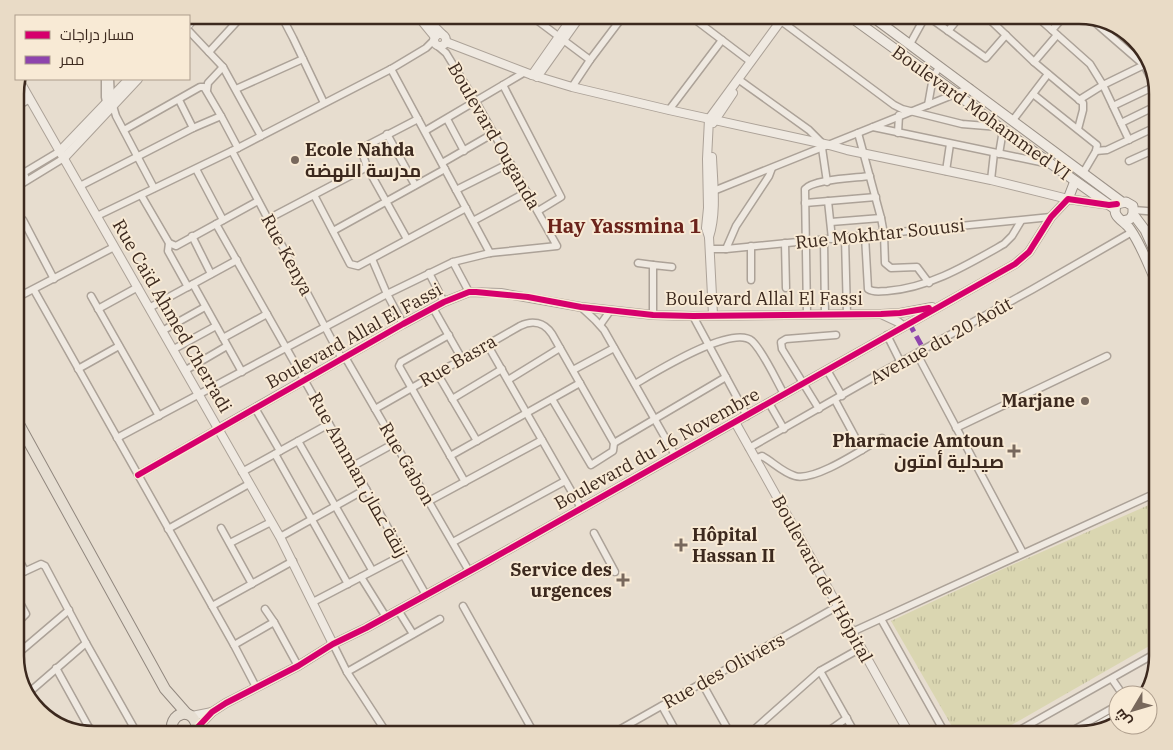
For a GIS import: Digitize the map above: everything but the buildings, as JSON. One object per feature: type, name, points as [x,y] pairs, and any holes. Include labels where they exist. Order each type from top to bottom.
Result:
[{"type":"main road","name":"Boulevard Mohammed VI","points":[[860,24],[1074,181],[1116,205]]},
{"type":"main road","name":"Boulevard Mohammed VI","points":[[882,24],[1083,173],[1116,205]]},
{"type":"main road","points":[[1068,199],[1074,181]]},
{"type":"main road","points":[[1149,239],[1130,203],[1116,205],[1116,217],[1123,221],[1132,232],[1149,267]]},
{"type":"main road","points":[[1123,221],[1128,220],[1134,212]]},
{"type":"main road","points":[[24,432],[168,694],[196,721],[196,726]]},
{"type":"main road","points":[[168,694],[171,726]]},
{"type":"main road","points":[[172,726],[177,716],[189,715]]},
{"type":"street","points":[[209,52],[234,24]]},
{"type":"street","points":[[285,24],[324,103]]},
{"type":"street","name":"Boulevard Ouganda","points":[[424,24],[440,43]]},
{"type":"street","name":"Boulevard Ouganda","points":[[428,24],[494,133],[557,246],[490,252]]},
{"type":"street","points":[[542,24],[590,60]]},
{"type":"street","points":[[561,38],[569,24]]},
{"type":"street","points":[[425,131],[503,85],[531,75],[573,24]]},
{"type":"street","points":[[572,87],[617,24]]},
{"type":"street","points":[[700,24],[752,62]]},
{"type":"street","points":[[740,80],[781,24]]},
{"type":"street","points":[[713,315],[710,249],[706,228],[711,192],[707,159],[712,119],[781,24]]},
{"type":"street","points":[[789,24],[894,105],[902,109],[962,124],[1001,129],[991,180]]},
{"type":"street","points":[[910,44],[921,24]]},
{"type":"street","points":[[938,24],[986,58],[1006,35]]},
{"type":"street","points":[[948,31],[954,24]]},
{"type":"street","points":[[995,24],[1034,62],[1083,103],[1084,110],[1078,129]]},
{"type":"street","points":[[1045,24],[1090,64],[1103,85],[1129,140]]},
{"type":"street","points":[[1034,62],[1059,24]]},
{"type":"street","points":[[1100,27],[1142,63]]},
{"type":"street","points":[[190,32],[223,67],[261,136]]},
{"type":"street","points":[[669,110],[722,40]]},
{"type":"street","points":[[97,216],[235,150],[391,69],[426,48],[440,43],[531,75],[572,87],[825,146],[946,170],[1068,199],[1116,205]]},
{"type":"street","points":[[236,90],[303,59]]},
{"type":"street","points":[[1079,100],[1103,85],[1143,65]]},
{"type":"street","points":[[928,105],[933,77],[940,66]]},
{"type":"street","points":[[124,130],[200,87],[204,87],[207,90],[208,83],[223,67]]},
{"type":"street","points":[[117,438],[429,273],[452,262],[490,252],[391,69]]},
{"type":"street","points":[[1013,120],[1048,74]]},
{"type":"street","points":[[105,80],[110,105],[154,188]]},
{"type":"street","points":[[110,80],[110,105]]},
{"type":"street","points":[[110,105],[128,80]]},
{"type":"street","points":[[24,182],[62,154],[137,80]]},
{"type":"street","points":[[740,80],[809,130],[825,146],[827,182]]},
{"type":"street","points":[[503,85],[561,197],[538,211]]},
{"type":"street","name":"Rue Caïd Ahmed Cherradi","points":[[24,88],[280,537],[333,644]]},
{"type":"street","points":[[711,192],[970,88]]},
{"type":"street","name":"Rue Kenya","points":[[207,90],[221,116],[258,201],[325,328],[343,358]]},
{"type":"street","points":[[1113,106],[1149,91]]},
{"type":"street","points":[[1033,94],[1097,145],[1096,151],[1083,173]]},
{"type":"street","points":[[24,102],[30,98]]},
{"type":"street","points":[[179,100],[193,128]]},
{"type":"street","points":[[898,133],[898,117],[902,109]]},
{"type":"street","points":[[1121,122],[1149,109]]},
{"type":"street","points":[[80,186],[193,128],[221,116]]},
{"type":"street","points":[[407,240],[367,167],[362,152],[366,146],[418,119]]},
{"type":"street","points":[[447,119],[464,150]]},
{"type":"street","points":[[873,127],[1051,164]]},
{"type":"street","points":[[1096,151],[1107,150],[1149,130]]},
{"type":"street","points":[[333,231],[415,185],[464,150],[494,133]]},
{"type":"street","points":[[858,133],[881,218],[886,266],[891,268],[917,267],[929,282]]},
{"type":"street","points":[[387,134],[415,185]]},
{"type":"street","points":[[946,170],[950,144]]},
{"type":"street","points":[[1129,161],[1149,152]]},
{"type":"street","points":[[24,173],[62,154]]},
{"type":"street","points":[[456,190],[510,162]]},
{"type":"street","points":[[268,219],[367,167]]},
{"type":"street","points":[[196,168],[224,220]]},
{"type":"street","points":[[726,249],[736,226],[769,176],[772,168]]},
{"type":"street","points":[[24,175],[27,180]]},
{"type":"street","points":[[807,314],[804,191],[808,186],[870,176]]},
{"type":"street","points":[[473,221],[527,192]]},
{"type":"street","points":[[314,194],[350,264],[358,266],[466,208]]},
{"type":"street","points":[[141,195],[169,244],[168,252],[205,307],[242,372]]},
{"type":"street","points":[[805,203],[876,197]]},
{"type":"street","name":"Boulevard du 16 Novembre","points":[[189,715],[212,712],[298,666],[333,644],[426,595],[1020,261],[1029,252],[1051,217],[1068,199]]},
{"type":"street","points":[[169,244],[176,246],[258,201]]},
{"type":"street","points":[[828,201],[832,239]]},
{"type":"street","points":[[1134,212],[1149,212]]},
{"type":"street","name":"Rue Mokhtar Souusi","points":[[710,249],[824,240],[1051,217]]},
{"type":"street","points":[[831,222],[881,218]]},
{"type":"street","points":[[866,236],[869,290],[873,292],[903,290],[929,282],[1004,244],[1012,236],[1021,221]]},
{"type":"street","points":[[24,222],[54,279]]},
{"type":"street","name":"Rue Amman زنقة عمان","points":[[216,224],[426,595]]},
{"type":"street","name":"Avenue du 20 Août","points":[[749,448],[877,375],[1033,290],[1132,232]]},
{"type":"street","points":[[192,236],[211,274]]},
{"type":"street","points":[[845,238],[847,314]]},
{"type":"street","points":[[824,240],[825,314]]},
{"type":"street","points":[[785,243],[786,288]]},
{"type":"street","points":[[751,246],[751,280]]},
{"type":"street","points":[[24,294],[114,247]]},
{"type":"street","points":[[372,259],[387,294],[403,324]]},
{"type":"street","points":[[149,308],[237,260]]},
{"type":"street","points":[[452,262],[469,292]]},
{"type":"street","points":[[638,263],[672,267]]},
{"type":"street","points":[[653,265],[653,315]]},
{"type":"street","points":[[429,273],[444,302]]},
{"type":"street","points":[[98,309],[138,287]]},
{"type":"street","points":[[34,290],[234,644],[256,687]]},
{"type":"street","name":"Boulevard Allal El Fassi","points":[[138,475],[403,324],[444,302],[469,292],[501,293],[581,307],[653,315],[883,315],[939,306]]},
{"type":"street","points":[[91,296],[159,416]]},
{"type":"street","points":[[162,331],[205,307]]},
{"type":"street","points":[[581,307],[600,325],[675,455]]},
{"type":"street","points":[[433,308],[462,359]]},
{"type":"street","points":[[600,325],[610,311]]},
{"type":"street","points":[[900,312],[906,325]]},
{"type":"street","points":[[223,338],[267,314]]},
{"type":"street","points":[[883,315],[890,326],[887,336],[901,363]]},
{"type":"street","name":"Boulevard Allal El Fassi","points":[[883,315],[906,325]]},
{"type":"street","points":[[693,316],[747,416]]},
{"type":"street","name":"Rue Basra","points":[[375,409],[526,323],[534,322],[544,326],[550,331],[560,348]]},
{"type":"street","points":[[174,349],[216,326]]},
{"type":"street","points":[[448,335],[401,362],[399,366],[465,482]]},
{"type":"street","points":[[819,409],[782,349],[781,342],[786,339],[836,335]]},
{"type":"street","points":[[635,384],[708,344],[733,338],[750,339],[761,353],[784,394]]},
{"type":"street","points":[[487,344],[581,508]]},
{"type":"street","points":[[78,369],[119,346]]},
{"type":"street","points":[[186,370],[227,346]]},
{"type":"street","points":[[508,380],[560,348],[614,443],[613,451],[590,465],[552,399]]},
{"type":"street","points":[[573,370],[614,348]]},
{"type":"street","points":[[917,354],[1023,553]]},
{"type":"street","points":[[956,428],[1107,356]]},
{"type":"street","name":"Rue Gabon","points":[[343,358],[375,409],[469,571]]},
{"type":"street","points":[[452,399],[502,369]]},
{"type":"street","points":[[827,370],[842,396]]},
{"type":"street","points":[[437,373],[476,441]]},
{"type":"street","points":[[614,443],[726,377]]},
{"type":"street","points":[[450,456],[580,383]]},
{"type":"street","points":[[835,400],[862,450]]},
{"type":"street","points":[[770,403],[784,428]]},
{"type":"street","points":[[254,408],[312,520],[348,584]]},
{"type":"street","name":"Boulevard de l'Hôpital","points":[[735,422],[905,726]]},
{"type":"street","points":[[242,472],[329,424]]},
{"type":"street","points":[[754,459],[762,456],[796,477],[826,470],[882,438]]},
{"type":"street","points":[[429,501],[542,440]]},
{"type":"street","points":[[298,441],[372,570]]},
{"type":"street","points":[[353,466],[395,443]]},
{"type":"street","points":[[453,542],[565,481]]},
{"type":"street","points":[[168,529],[249,484]]},
{"type":"street","points":[[280,537],[366,489]]},
{"type":"street","points":[[852,632],[1149,496]]},
{"type":"street","points":[[230,543],[271,522]]},
{"type":"street","points":[[221,528],[252,584]]},
{"type":"street","points":[[594,533],[615,572]]},
{"type":"street","points":[[313,602],[403,555]]},
{"type":"street","points":[[212,606],[293,561]]},
{"type":"street","points":[[25,571],[41,564],[45,566],[133,726]]},
{"type":"street","points":[[361,577],[386,617]]},
{"type":"street","points":[[463,606],[530,726]]},
{"type":"street","name":"Rue des Oliviers","points":[[626,726],[838,606]]},
{"type":"street","points":[[266,609],[298,666]]},
{"type":"street","points":[[24,648],[69,610]]},
{"type":"street","points":[[398,610],[413,634]]},
{"type":"street","points":[[347,672],[440,619]]},
{"type":"street","points":[[881,619],[941,726]]},
{"type":"street","points":[[234,644],[274,622]]},
{"type":"street","points":[[32,689],[86,643]]},
{"type":"street","points":[[333,644],[347,672],[382,726]]},
{"type":"street","points":[[758,726],[820,671],[861,648]]},
{"type":"street","points":[[1027,726],[1149,657]]},
{"type":"street","points":[[56,668],[88,726]]},
{"type":"street","points":[[820,671],[851,726]]},
{"type":"street","points":[[1112,679],[1116,685]]},
{"type":"street","points":[[702,684],[726,726]]},
{"type":"street","points":[[662,706],[673,726]]},
{"type":"street","points":[[1081,726],[1108,711]]},
{"type":"street","name":"Boulevard du 16 Novembre","points":[[202,726],[212,712]]},
{"type":"street","points":[[836,726],[847,718]]},
{"type":"green space","points":[[1149,505],[1149,646],[1010,726],[952,726],[891,621],[1005,568]]},
{"type":"marked path","points":[[909,323],[924,350]]},
{"type":"cycle path","points":[[199,726],[212,712],[226,703],[298,666],[333,644],[488,561],[1015,264],[1029,252],[1051,217],[1068,199],[1109,205],[1117,204]]},
{"type":"cycle path","points":[[138,475],[403,324],[444,302],[469,292],[528,297],[581,307],[653,315],[881,314],[929,308]]},
{"type":"place","name":"Ecole Nahda مدرسة النهضة","points":[[295,160]]},
{"type":"place","name":"Marjane","points":[[1085,401]]},
{"type":"place","name":"Pharmacie Amtoun صيدلية أمتون","points":[[1014,451]]},
{"type":"place","name":"Hôpital Hassan II","points":[[681,545]]},
{"type":"place","name":"Service des urgences","points":[[623,580]]},
{"type":"district","name":"Hay Yassmina 1","points":[[624,226]]}]
